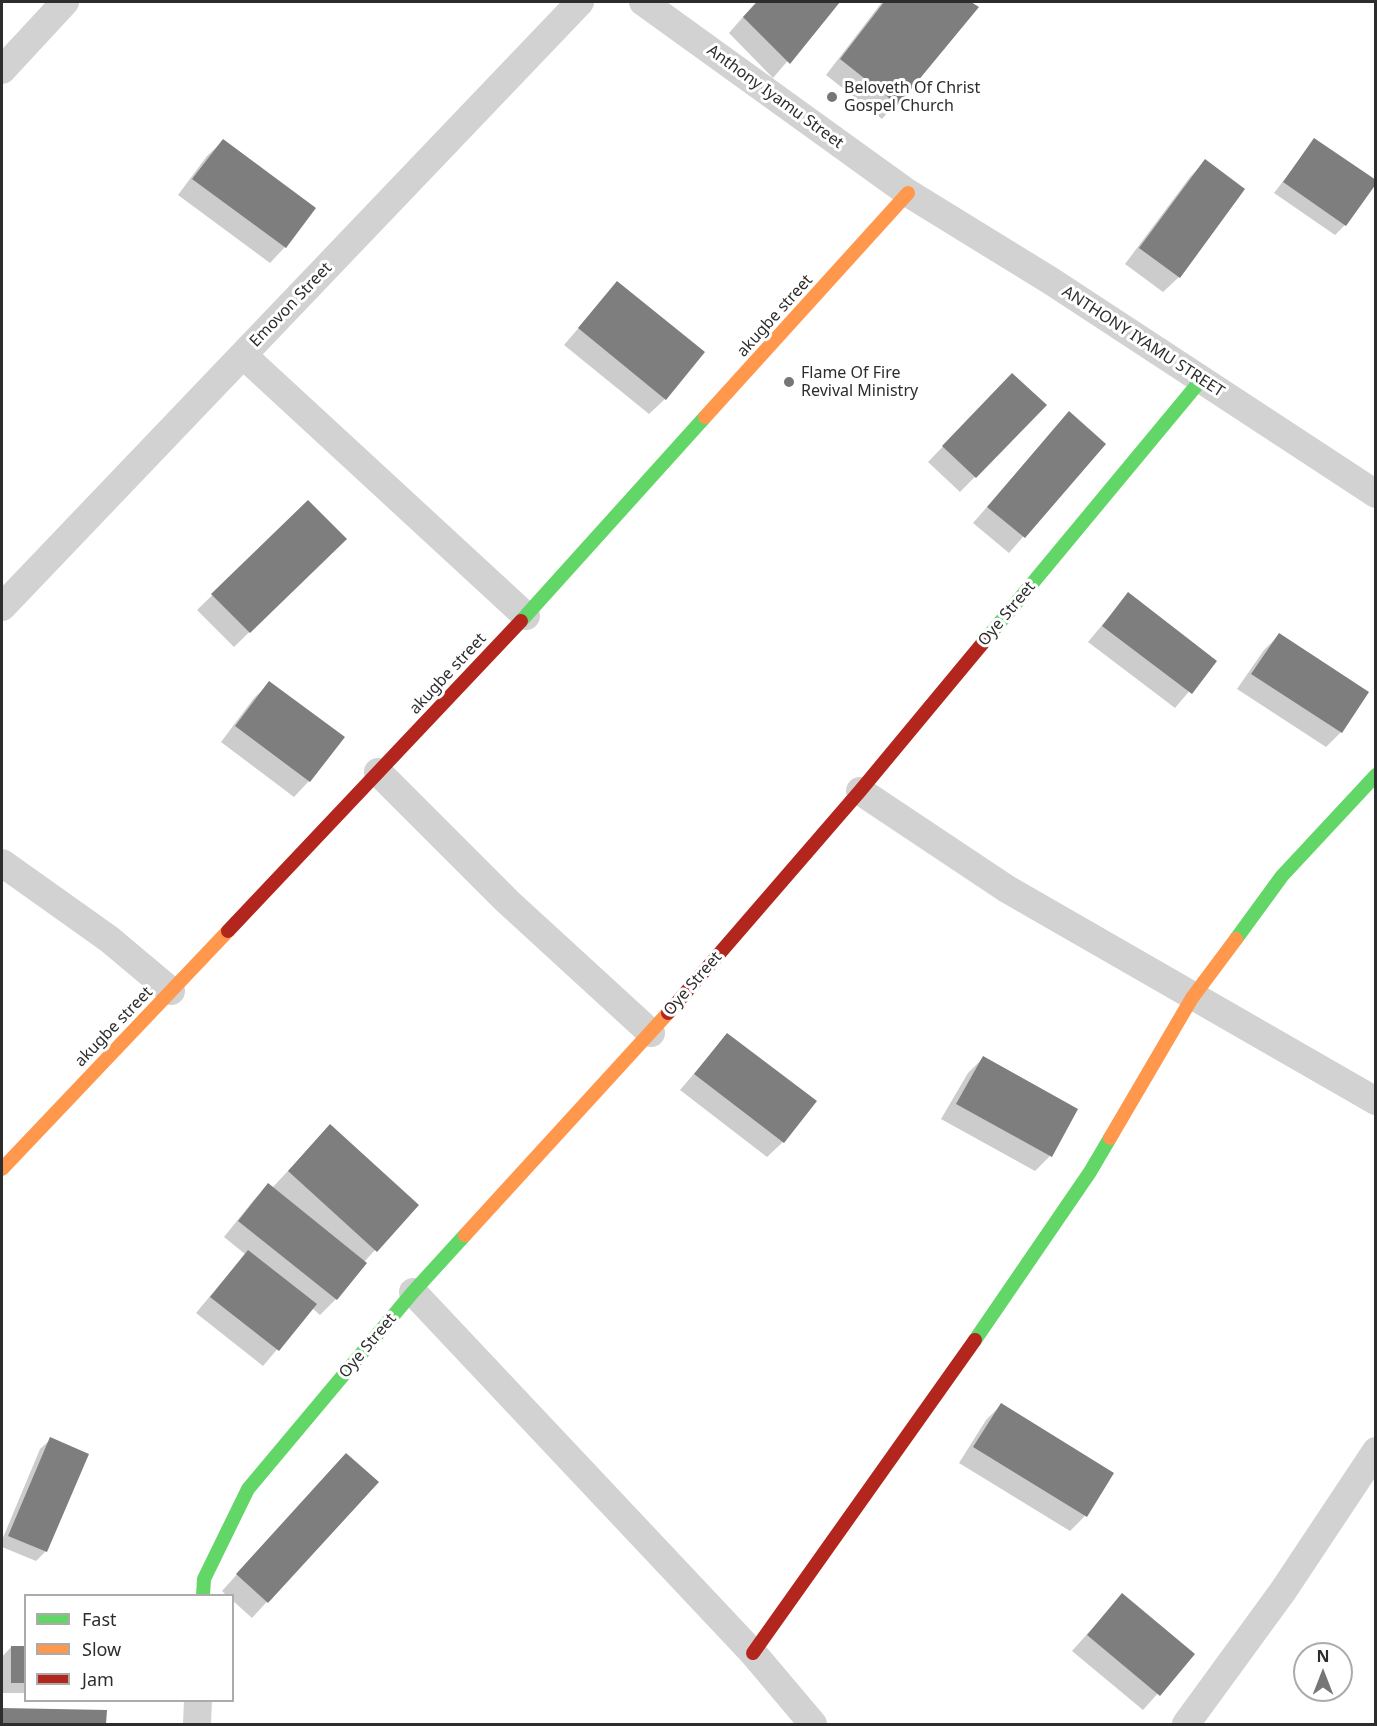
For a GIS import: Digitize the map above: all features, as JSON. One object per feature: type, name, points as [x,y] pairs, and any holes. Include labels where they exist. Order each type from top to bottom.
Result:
[{"type":"street","points":[[2,70],[64,2]]},
{"type":"street","name":"Emovon Street","points":[[2,607],[580,2]]},
{"type":"street","name":"Anthony Iyamu Street","points":[[643,2],[908,193]]},
{"type":"street","name":"ANTHONY IYAMU STREET","points":[[908,193],[1051,281],[1376,494]]},
{"type":"street","name":"akugbe street","points":[[2,1169],[526,616],[908,193]]},
{"type":"street","points":[[243,355],[526,616]]},
{"type":"street","name":"Oye Street","points":[[203,1594],[204,1579],[248,1489],[413,1292],[651,1033],[860,791],[1201,380]]},
{"type":"street","points":[[378,772],[507,901],[651,1033]]},
{"type":"street","points":[[753,1653],[979,1335],[1090,1172],[1192,998],[1282,876],[1376,775]]},
{"type":"street","points":[[860,791],[1007,889],[1192,998],[1376,1101]]},
{"type":"street","points":[[2,863],[109,939],[171,991]]},
{"type":"street","points":[[413,1292],[753,1653],[813,1725]]},
{"type":"street","points":[[1186,1725],[1283,1590],[1376,1451]]},
{"type":"street","points":[[197,1725],[198,1702]]},
{"type":"building","points":[[757,2],[840,2],[790,64],[743,17]]},
{"type":"building","points":[[884,2],[971,2],[979,7],[898,105],[840,59]]},
{"type":"building","points":[[1314,138],[1376,180],[1376,184],[1346,226],[1283,182]]},
{"type":"building","points":[[223,139],[316,208],[286,248],[192,179]]},
{"type":"building","points":[[1205,159],[1245,189],[1180,278],[1139,248]]},
{"type":"building","points":[[617,281],[705,352],[666,400],[578,328]]},
{"type":"building","points":[[1012,373],[1047,405],[976,478],[942,446]]},
{"type":"building","points":[[1069,411],[1106,444],[1025,538],[987,507]]},
{"type":"building","points":[[308,500],[347,539],[250,633],[211,594]]},
{"type":"building","points":[[1128,592],[1217,661],[1192,694],[1102,626]]},
{"type":"building","points":[[1279,633],[1369,692],[1342,733],[1251,674]]},
{"type":"building","points":[[269,681],[345,737],[310,782],[235,726]]},
{"type":"building","points":[[727,1033],[817,1101],[784,1143],[694,1074]]},
{"type":"building","points":[[983,1056],[1078,1109],[1052,1157],[956,1104]]},
{"type":"building","points":[[330,1124],[419,1205],[377,1252],[288,1171]]},
{"type":"building","points":[[268,1183],[367,1263],[337,1300],[238,1221]]},
{"type":"building","points":[[248,1250],[317,1304],[279,1351],[210,1297]]},
{"type":"building","points":[[1001,1403],[1114,1473],[1087,1517],[973,1447]]},
{"type":"building","points":[[50,1437],[89,1454],[47,1552],[8,1536]]},
{"type":"building","points":[[346,1453],[379,1482],[268,1603],[236,1574]]},
{"type":"building","points":[[1122,1593],[1195,1654],[1160,1696],[1087,1635]]},
{"type":"building","points":[[11,1646],[24,1646],[24,1683],[11,1683]]},
{"type":"building","points":[[2,1708],[107,1710],[106,1724],[2,1724]]},
{"type":"traffic: fast","points":[[982,644],[1201,380]]},
{"type":"traffic: fast","points":[[521,621],[705,417]]},
{"type":"traffic: fast","points":[[1236,939],[1282,876],[1376,775]]},
{"type":"traffic: fast","points":[[975,1340],[1090,1172],[1110,1138]]},
{"type":"traffic: fast","points":[[203,1594],[204,1579],[248,1489],[413,1292],[465,1235]]},
{"type":"traffic: slow","points":[[705,417],[908,193]]},
{"type":"traffic: slow","points":[[2,1169],[228,931]]},
{"type":"traffic: slow","points":[[1110,1138],[1192,998],[1236,939]]},
{"type":"traffic: slow","points":[[465,1235],[668,1013]]},
{"type":"traffic: jam","points":[[228,931],[521,621]]},
{"type":"traffic: jam","points":[[668,1013],[860,791],[982,644]]},
{"type":"traffic: jam","points":[[753,1653],[975,1340]]},
{"type":"place","name":"Beloveth Of Christ Gospel Church","points":[[832,97]]},
{"type":"place","name":"Flame Of Fire Revival Ministry","points":[[789,382]]}]
